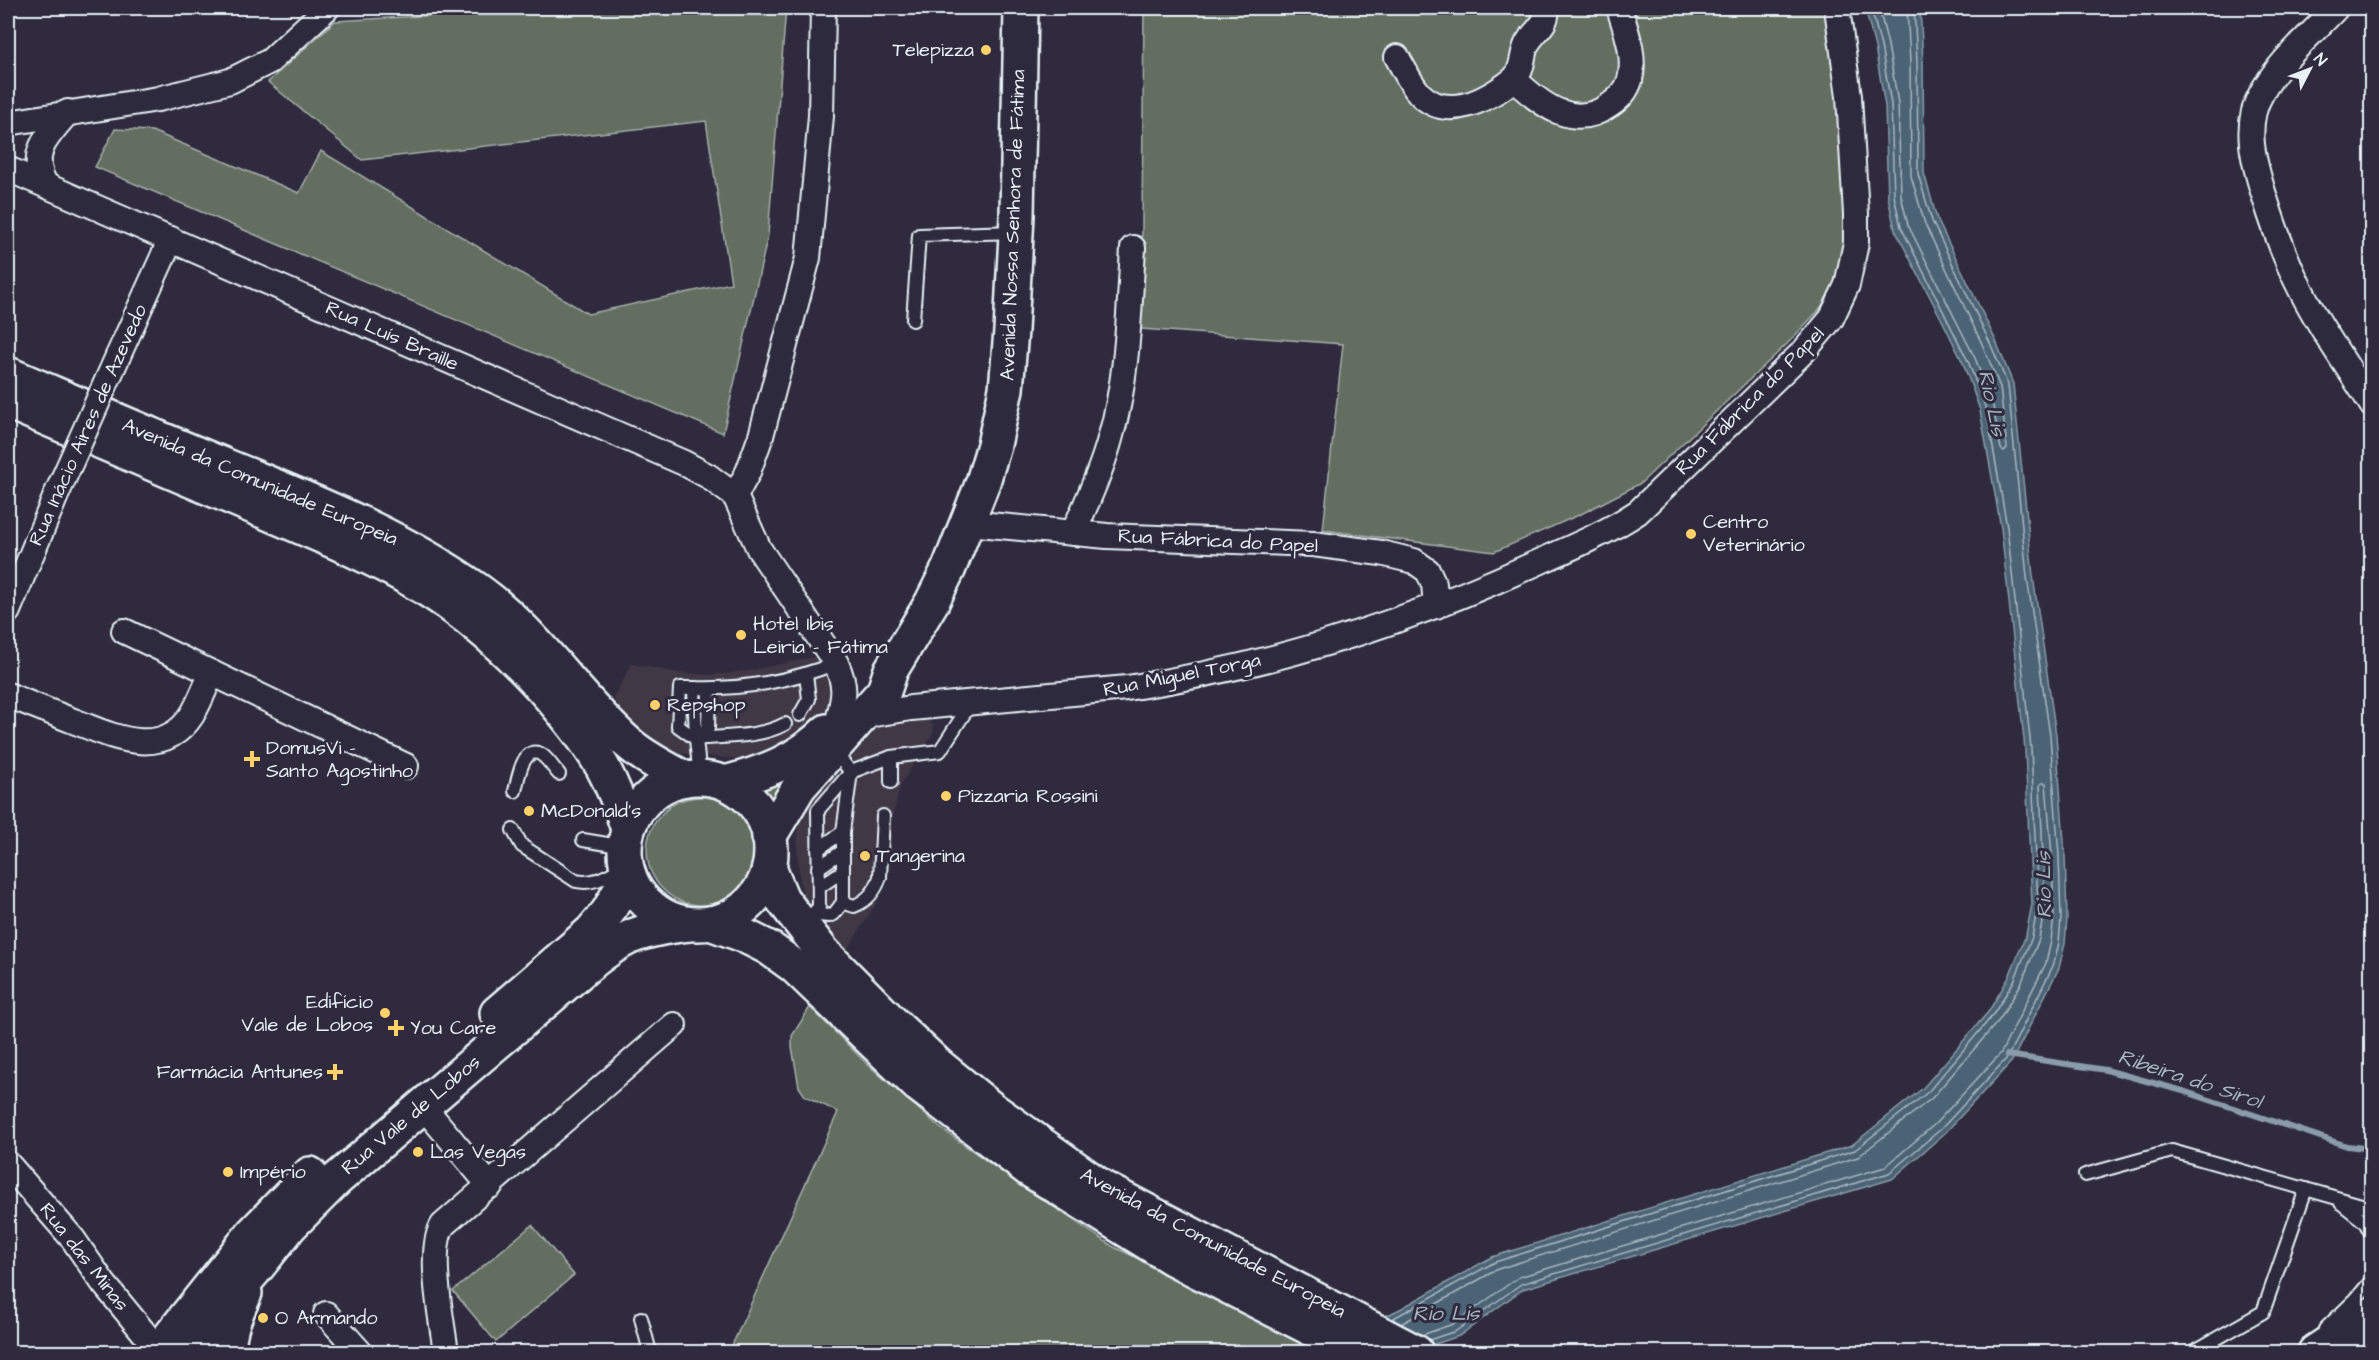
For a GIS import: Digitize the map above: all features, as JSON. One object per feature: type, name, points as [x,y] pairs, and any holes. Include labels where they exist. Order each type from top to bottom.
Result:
[{"type":"main road","name":"Avenida Nossa Senhora de Fátima","points":[[704,780],[757,774],[797,757],[884,691],[891,670],[932,603],[968,523],[994,445],[1006,389],[1016,232],[1021,8]]},
{"type":"main road","name":"Avenida da Comunidade Europeia","points":[[8,374],[350,517],[427,557],[479,591],[505,612],[631,745],[652,760],[704,780]]},
{"type":"main road","name":"Avenida da Comunidade Europeia","points":[[8,402],[347,547],[386,565],[450,605],[512,659],[571,723],[603,768],[619,800],[627,854]]},
{"type":"main road","name":"Avenida Nossa Senhora de Fátima","points":[[769,853],[792,797],[820,763],[850,718]]},
{"type":"main road","points":[[704,780],[738,791],[754,805],[765,824],[769,853],[761,888],[748,905],[730,917],[699,924],[669,918],[652,908],[638,893],[627,854],[638,809],[653,794],[672,783],[704,780]]},
{"type":"main road","name":"Avenida da Comunidade Europeia","points":[[769,853],[782,899],[823,952],[938,1065],[993,1109],[1103,1188],[1271,1292],[1357,1353]]},
{"type":"main road","name":"Rua Vale de Lobos","points":[[180,1349],[215,1278],[275,1208],[322,1162],[591,932],[608,912],[627,854]]},
{"type":"main road","name":"Avenida da Comunidade Europeia","points":[[699,924],[743,935],[770,948],[795,966],[918,1085],[1028,1169],[1172,1258],[1271,1292],[1416,1353]]},
{"type":"main road","name":"Rua Vale de Lobos","points":[[180,1349],[255,1270],[291,1225],[330,1185],[606,950],[631,935],[652,928],[699,924]]},
{"type":"main road","points":[[229,1353],[232,1322],[255,1270]]},
{"type":"main road","points":[[2310,1349],[2372,1314]]},
{"type":"main road","points":[[2364,1353],[2372,1347]]},
{"type":"street","points":[[8,123],[158,99],[230,81],[270,61],[327,8]]},
{"type":"street","points":[[823,8],[821,116],[808,258],[761,436],[748,472],[735,495],[759,549],[836,663],[844,680],[850,718]]},
{"type":"street","points":[[1397,57],[1419,93],[1436,105],[1445,108],[1478,102],[1514,79],[1521,69],[1527,44],[1547,16],[1546,8]]},
{"type":"street","points":[[1514,79],[1536,100],[1566,114],[1589,116],[1611,104],[1622,95],[1630,80],[1631,56],[1619,8]]},
{"type":"street","name":"Rua Fábrica do Papel","points":[[1489,585],[1617,526],[1638,512],[1804,351],[1831,319],[1847,285],[1856,243],[1849,96],[1837,8]]},
{"type":"street","points":[[2336,8],[2284,63],[2261,94],[2253,116],[2251,136],[2255,166],[2283,252],[2318,320],[2372,405]]},
{"type":"street","points":[[45,184],[38,170],[40,152],[48,135],[68,112]]},
{"type":"street","name":"Rua Luís Braille","points":[[8,169],[684,463],[735,495]]},
{"type":"street","name":"Rua Inácio Aires de Azevedo","points":[[8,611],[57,492],[171,239]]},
{"type":"street","points":[[1073,533],[1096,480],[1110,439],[1119,399],[1128,326],[1132,248]]},
{"type":"street","name":"Rua Fábrica do Papel","points":[[968,523],[1073,533],[1313,544],[1381,553],[1414,561],[1428,571],[1434,584],[1436,606]]},
{"type":"street","name":"Rua Miguel Torga","points":[[850,718],[972,702],[1090,692],[1159,683],[1346,638],[1489,585]]},
{"type":"street","points":[[124,631],[406,766]]},
{"type":"street","points":[[8,695],[123,740],[146,742],[163,738],[180,728],[192,716],[212,673]]},
{"type":"street","points":[[446,1353],[435,1257],[437,1234],[443,1225],[674,1025]]},
{"type":"street","points":[[422,1105],[490,1186]]},
{"type":"street","name":"Rua das Minas","points":[[8,1164],[73,1239],[104,1284],[180,1349]]},
{"type":"street","points":[[326,1314],[360,1353]]},
{"type":"lane","points":[[913,320],[919,235],[1016,232]]},
{"type":"lane","points":[[704,780],[696,739],[694,688],[709,689],[776,681],[806,674],[836,663]]},
{"type":"lane","points":[[800,715],[809,699],[806,674]]},
{"type":"lane","points":[[696,739],[708,728],[709,689]]},
{"type":"lane","points":[[812,915],[819,907],[818,810],[851,772],[891,757],[940,751],[972,702]]},
{"type":"lane","points":[[696,739],[755,733],[775,729],[784,724]]},
{"type":"lane","points":[[515,791],[522,763],[530,754],[536,753],[543,756],[559,774]]},
{"type":"lane","points":[[891,757],[891,782]]},
{"type":"lane","points":[[782,899],[812,915],[829,916],[834,914],[843,902],[843,832],[851,772],[842,761],[834,758],[820,763]]},
{"type":"lane","points":[[843,898],[844,903],[849,906],[859,904],[878,885],[883,816]]},
{"type":"lane","points":[[513,830],[522,846],[576,881],[586,883],[596,881],[627,854]]},
{"type":"lane","points":[[818,849],[843,832]]},
{"type":"lane","points":[[583,840],[627,854]]},
{"type":"lane","points":[[818,868],[843,851]]},
{"type":"lane","points":[[819,887],[843,871]]},
{"type":"lane","points":[[2085,1175],[2172,1151],[2372,1208]]},
{"type":"lane","points":[[2193,1353],[2263,1311],[2306,1189]]},
{"type":"lane","points":[[2330,1196],[2353,1211],[2372,1235]]},
{"type":"lane","points":[[2310,1349],[2372,1280]]},
{"type":"lane","points":[[641,1318],[650,1353]]},
{"type":"shaded area","points":[[823,655],[833,684],[833,705],[825,719],[791,748],[747,760],[676,753],[656,745],[631,725],[613,698],[632,664],[680,673],[712,675],[748,671]]},
{"type":"shaded area","points":[[917,717],[927,719],[933,725],[934,732],[901,784],[892,818],[891,856],[887,873],[876,904],[845,953],[818,923],[805,903],[800,882],[797,850],[799,810],[872,725]]},
{"type":"green space","points":[[558,8],[786,8],[768,235],[723,433],[95,167],[115,129],[152,131],[299,193],[321,151],[588,314],[731,283],[706,121],[362,160],[268,82],[335,21]]},
{"type":"green space","points":[[1144,8],[1825,8],[1845,153],[1847,253],[1830,294],[1818,311],[1787,344],[1641,483],[1581,514],[1494,552],[1323,530],[1343,344],[1141,329]]},
{"type":"green space","points":[[792,772],[776,805],[760,785]]},
{"type":"green space","points":[[701,797],[722,801],[740,812],[751,830],[755,851],[751,872],[740,890],[722,901],[701,905],[680,901],[662,890],[651,872],[647,851],[651,830],[662,812],[680,801]]},
{"type":"green space","points":[[810,1007],[866,1063],[939,1127],[1016,1182],[1114,1247],[1254,1314],[1327,1345],[1302,1352],[729,1352],[838,1112],[805,1096],[799,1087],[792,1036]]},
{"type":"green space","points":[[532,1225],[574,1275],[496,1342],[453,1291]]},
{"type":"water","name":"Rio Lis","points":[[1865,8],[1920,8],[1924,173],[1937,219],[1996,341],[2013,384],[2033,576],[2056,735],[2067,918],[2065,944],[2059,968],[2012,1061],[1945,1133],[1892,1179],[1523,1289],[1459,1336],[1411,1352],[1302,1352],[1327,1345],[1402,1308],[1492,1257],[1852,1145],[1923,1088],[1989,1011],[2008,979],[2026,935],[2032,904],[2025,749],[2001,528],[1980,410],[1963,363],[1895,230],[1888,197],[1885,106],[1875,47]]},
{"type":"waterway","name":"Ribeira do Sirol","points":[[2007,1055],[2106,1070],[2183,1091],[2347,1146],[2372,1149]]},
{"type":"place","name":"Telepizza","points":[[986,50]]},
{"type":"place","name":"Centro Veterinário","points":[[1691,534]]},
{"type":"place","name":"Hotel Ibis Leiria - Fátima","points":[[741,635]]},
{"type":"place","name":"Repshop","points":[[655,705]]},
{"type":"place","name":"DomusVi - Santo Agostinho","points":[[252,759]]},
{"type":"place","name":"Pizzaria Rossini","points":[[946,796]]},
{"type":"place","name":"McDonald's","points":[[529,811]]},
{"type":"place","name":"Tangerina","points":[[865,856]]},
{"type":"place","name":"Edifício Vale de Lobos","points":[[385,1013]]},
{"type":"place","name":"You Care","points":[[396,1028]]},
{"type":"place","name":"Farmácia Antunes","points":[[335,1072]]},
{"type":"place","name":"Las Vegas","points":[[418,1152]]},
{"type":"place","name":"Império","points":[[228,1172]]},
{"type":"place","name":"O Armando","points":[[263,1318]]}]
